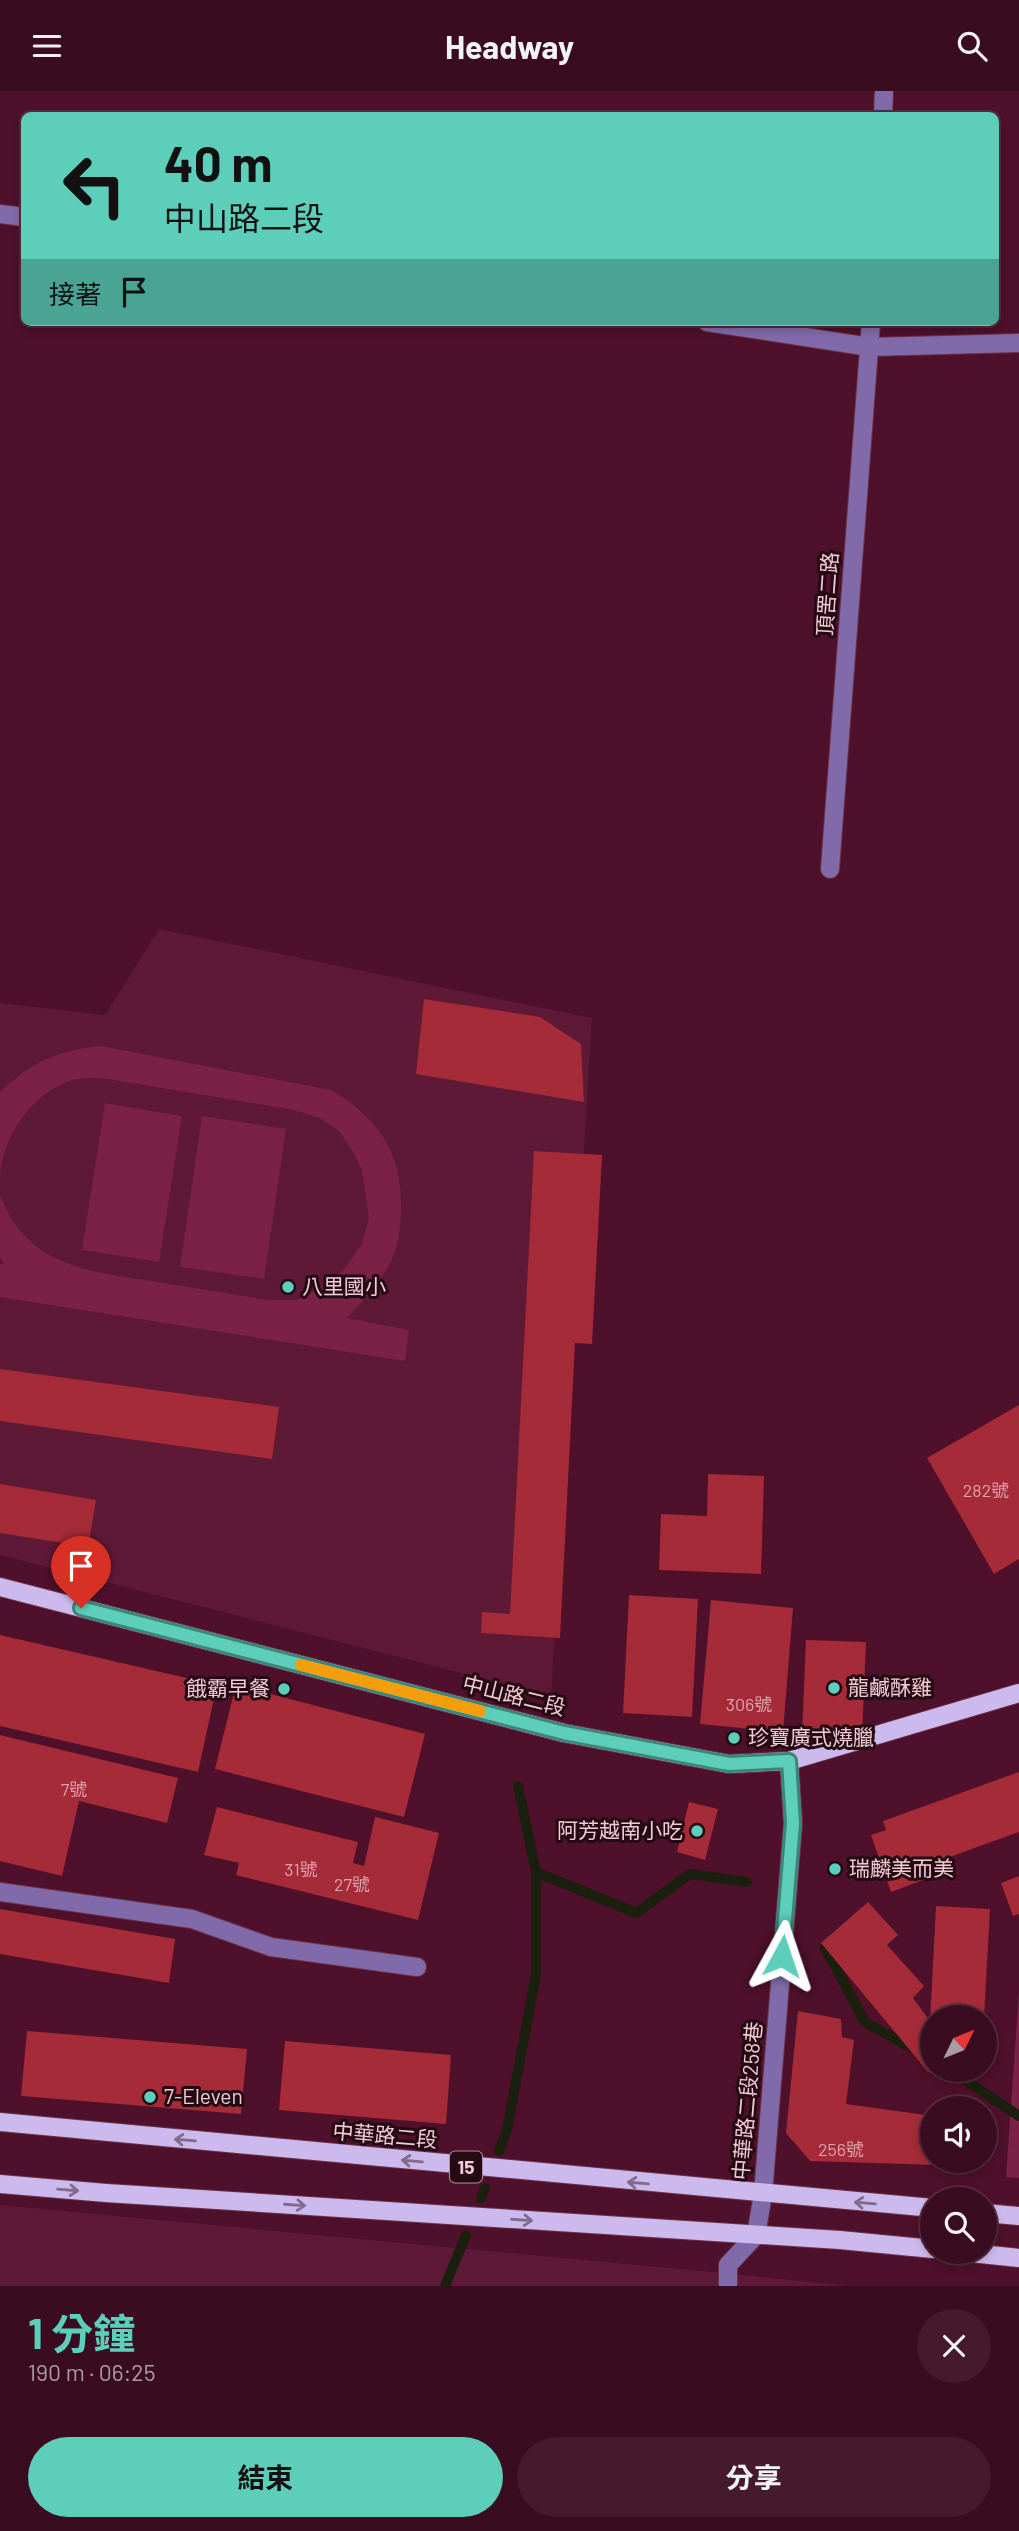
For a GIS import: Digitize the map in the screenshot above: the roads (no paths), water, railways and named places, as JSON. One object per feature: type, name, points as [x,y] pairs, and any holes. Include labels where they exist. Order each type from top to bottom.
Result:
[{"type":"main road","name":"中山路二段","points":[[0,1587],[564,1733],[729,1764],[789,1761],[1019,1693]]},
{"type":"main road","name":"中華路二段","points":[[0,2122],[920,2207]]},
{"type":"main road","points":[[0,2183],[106,2193],[920,2248]]},
{"type":"main road","points":[[997,2214],[1019,2216]]},
{"type":"main road","points":[[997,2256],[1019,2258]]},
{"type":"street","points":[[883,112],[884,91]]},
{"type":"street","points":[[0,214],[21,218]]},
{"type":"street","points":[[733,326],[870,347],[1019,343]]},
{"type":"street","name":"頂罟二路","points":[[830,869],[871,326]]},
{"type":"street","name":"中華路二段258巷","points":[[756,2235],[763,2194],[793,1823],[789,1761]]},
{"type":"street","points":[[0,1892],[192,1919],[271,1947],[417,1967]]},
{"type":"street","points":[[728,2286],[728,2265],[756,2235]]},
{"type":"waterway","points":[[518,1786],[536,1872],[636,1913],[690,1874],[747,1882]]},
{"type":"waterway","points":[[499,2151],[507,2130],[536,1974],[536,1872]]},
{"type":"waterway","points":[[825,1948],[865,2022],[917,2051]]},
{"type":"waterway","points":[[970,2083],[1019,2116]]},
{"type":"waterway","points":[[481,2198],[485,2188]]},
{"type":"waterway","points":[[445,2286],[466,2235]]},
{"type":"place","name":"八里國小","points":[[288,1287]]},
{"type":"place","name":"龍鹹酥雞","points":[[834,1688]]},
{"type":"place","name":"餓霸早餐","points":[[284,1689]]},
{"type":"place","name":"珍寶廣式燒臘","points":[[734,1738]]},
{"type":"place","name":"阿芳越南小吃","points":[[697,1831]]},
{"type":"place","name":"瑞麟美而美","points":[[835,1869]]},
{"type":"place","name":"7-Eleven","points":[[150,2097]]}]
